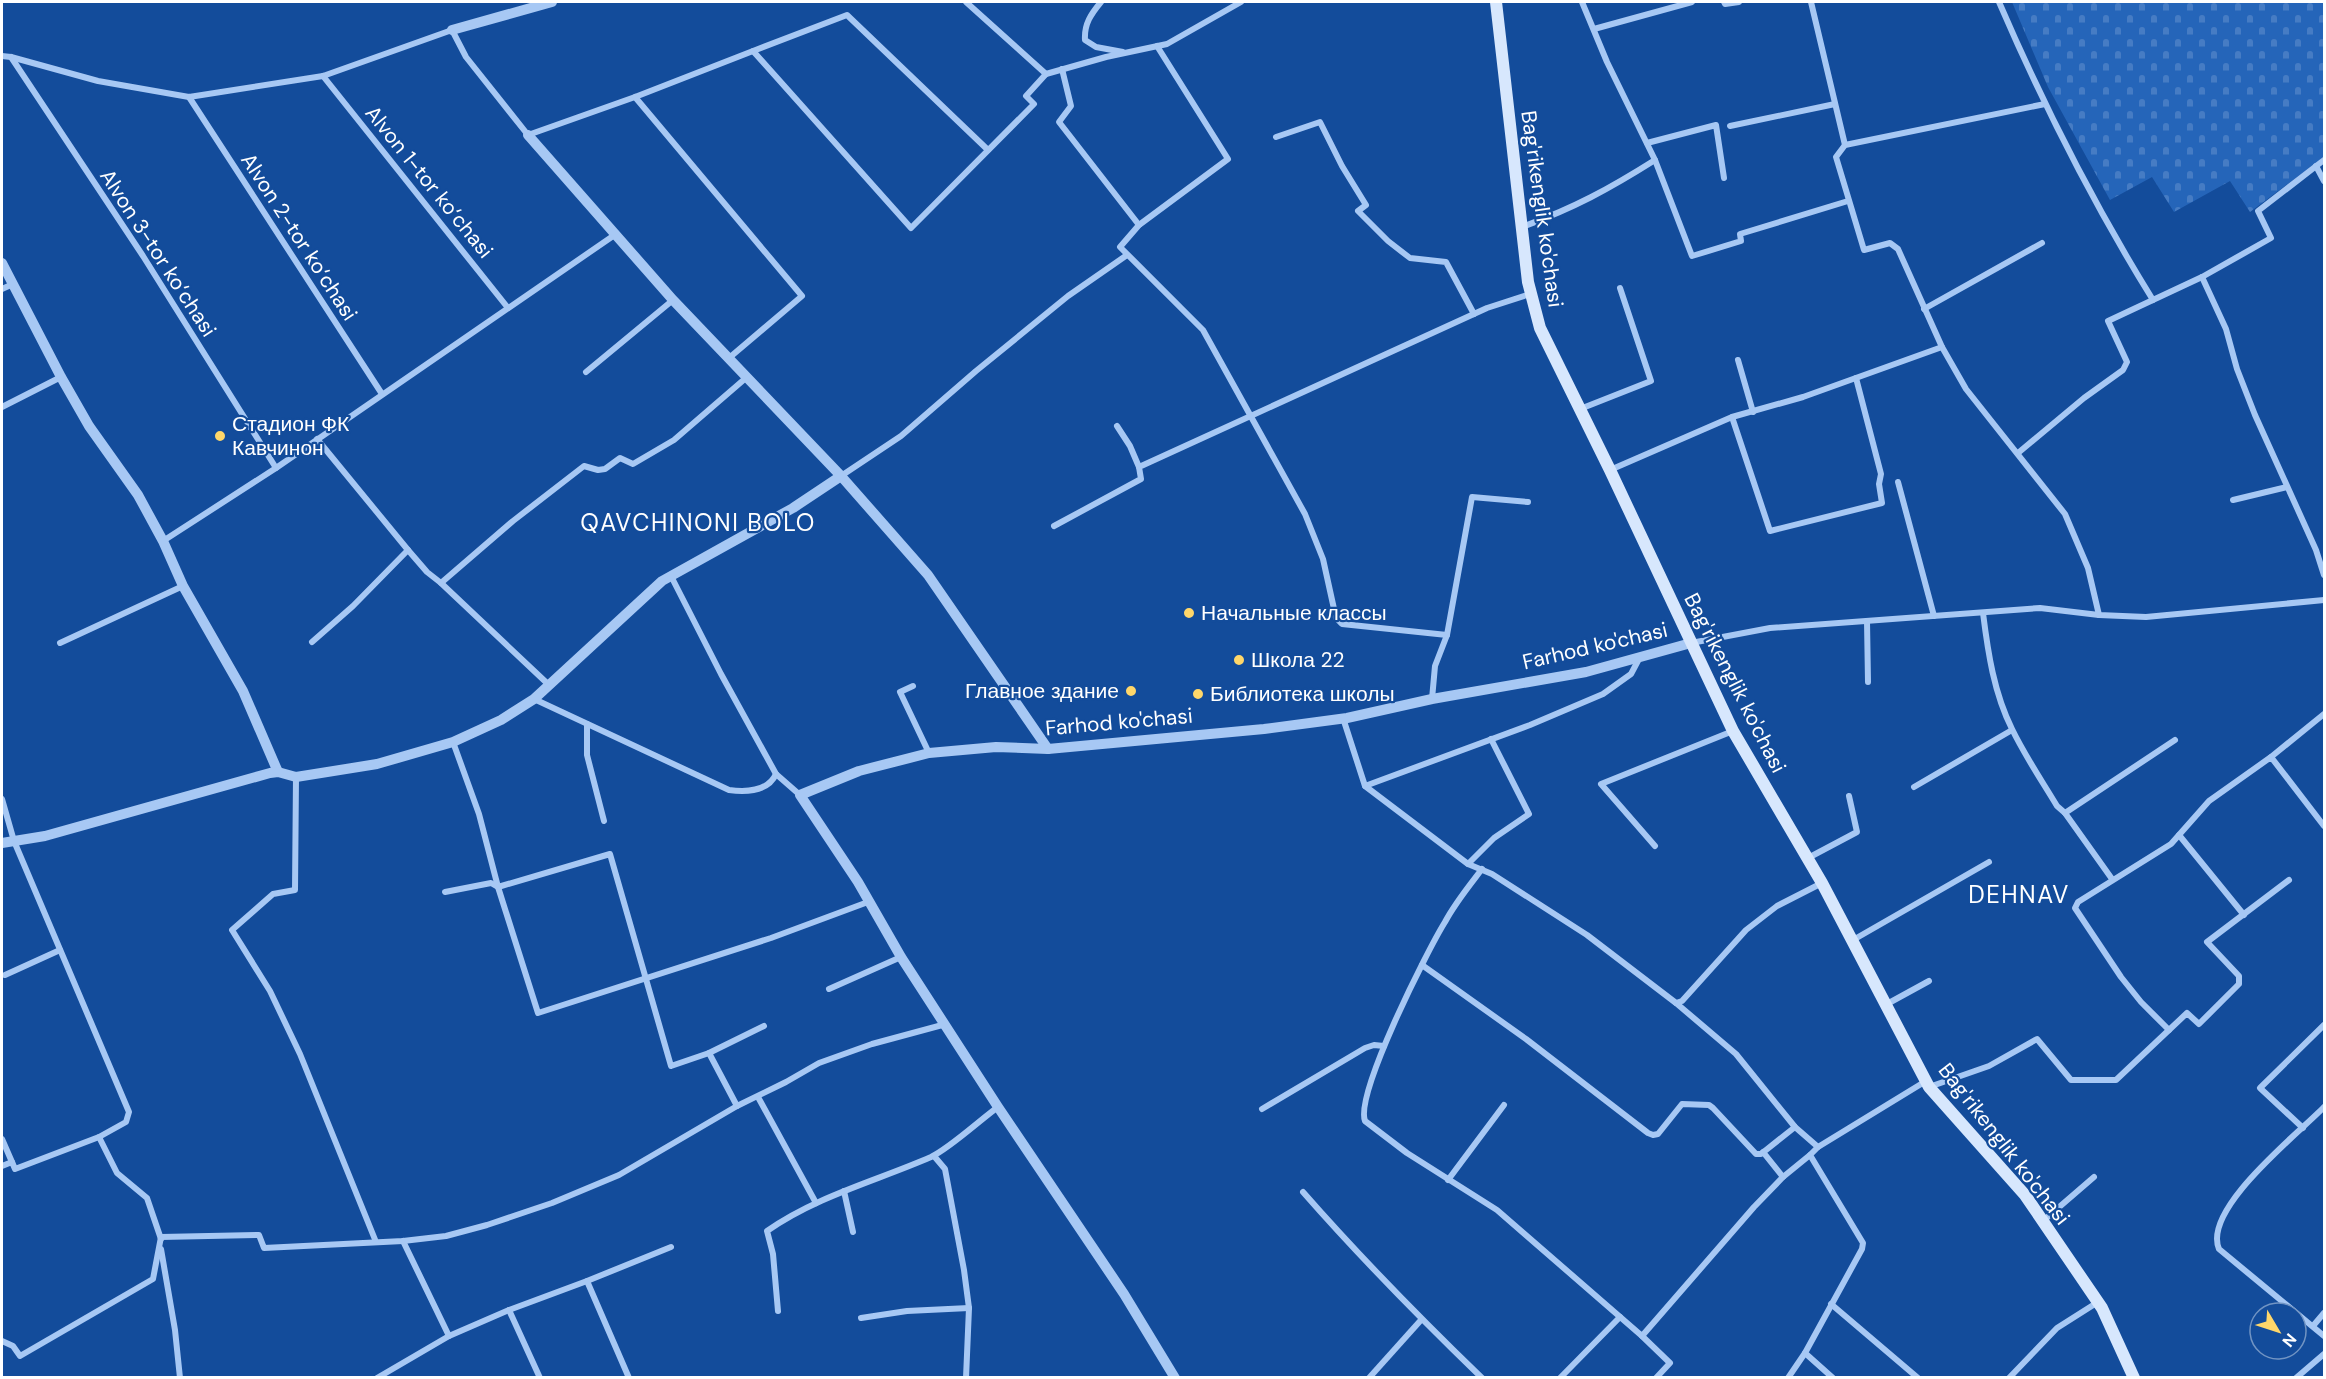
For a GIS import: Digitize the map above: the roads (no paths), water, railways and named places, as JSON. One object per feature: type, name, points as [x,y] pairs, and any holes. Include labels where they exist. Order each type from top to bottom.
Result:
[{"type":"main road","name":"Bag'rikenglik ko'chasi","points":[[1496,2],[1530,294],[1540,328],[1733,731],[1822,883],[1928,1084],[2025,1195],[2098,1302],[2134,1377]]},
{"type":"street","points":[[2,56],[98,81],[189,97],[323,76],[531,4],[552,2]]},
{"type":"street","points":[[966,2],[1046,74]]},
{"type":"street","points":[[1101,2],[1090,15],[1084,30],[1085,40],[1096,47],[1126,53]]},
{"type":"street","points":[[753,51],[911,228],[1034,104],[1026,96],[1046,74],[1167,44],[1241,2]]},
{"type":"street","points":[[1582,2],[1607,62],[1655,160],[1692,256],[1741,241],[1740,234],[1848,201]]},
{"type":"street","points":[[1594,29],[1692,2]]},
{"type":"street","points":[[1724,2],[1725,4],[1739,2]]},
{"type":"street","points":[[1811,2],[1845,145]]},
{"type":"street","points":[[1999,2],[2045,104],[2104,217],[2153,300]]},
{"type":"street","points":[[528,135],[635,97],[847,15],[988,150]]},
{"type":"street","points":[[452,30],[466,57],[528,135],[673,300],[841,476],[928,575],[1048,749]]},
{"type":"street","points":[[1157,46],[1228,159],[1139,225],[1120,247],[1203,330],[1305,514],[1323,558],[1336,618],[1342,624],[1447,635]]},
{"type":"street","name":"Alvon 3-tor ko‘chasi","points":[[11,57],[143,256],[276,468]]},
{"type":"street","points":[[1062,69],[1071,106],[1059,122],[1139,225]]},
{"type":"street","name":"Alvon 1-tor ko‘chasi","points":[[323,76],[508,308]]},
{"type":"street","name":"Alvon 2-tor ko‘chasi","points":[[189,97],[381,394]]},
{"type":"street","points":[[635,97],[802,296],[729,358]]},
{"type":"street","points":[[1730,126],[1835,104]]},
{"type":"street","points":[[2045,104],[1845,145],[1836,157],[1864,250],[1890,243],[1898,249],[1942,347],[1966,389],[2065,514],[2088,568],[2099,615]]},
{"type":"street","points":[[1276,137],[1320,122],[1342,166],[1366,205],[1358,211],[1410,258],[1446,262],[1474,314]]},
{"type":"street","points":[[1647,143],[1716,125],[1724,178]]},
{"type":"street","points":[[1522,227],[1565,212],[1655,160]]},
{"type":"street","points":[[2018,453],[2084,398],[2123,370],[2127,362],[2108,321],[2202,277],[2271,238],[2258,211],[2325,160]]},
{"type":"street","points":[[2316,166],[2325,182]]},
{"type":"street","points":[[163,541],[276,468],[616,234]]},
{"type":"street","points":[[1924,309],[2042,243]]},
{"type":"street","points":[[2,843],[45,837],[258,776],[278,772],[296,777],[377,764],[453,742],[501,720],[534,699],[662,582],[794,508],[901,436],[976,370],[1049,311],[1127,255]]},
{"type":"street","points":[[2,263],[89,426],[138,495],[163,541],[183,586],[243,692],[278,772]]},
{"type":"street","points":[[2202,277],[2226,329],[2237,369],[2255,415],[2325,575]]},
{"type":"street","points":[[2,289],[13,284]]},
{"type":"street","points":[[1580,409],[1651,381],[1620,288]]},
{"type":"street","points":[[1139,467],[1474,314],[1530,294]]},
{"type":"street","points":[[586,372],[673,300]]},
{"type":"street","points":[[1610,470],[1732,417],[1856,378],[1942,347]]},
{"type":"street","points":[[1738,360],[1753,412]]},
{"type":"street","points":[[2,407],[61,377]]},
{"type":"street","points":[[441,583],[513,521],[584,466],[598,470],[605,469],[620,458],[633,464],[674,441],[747,377]]},
{"type":"street","points":[[1732,417],[1770,531],[1882,503],[1879,484],[1881,474],[1856,378]]},
{"type":"street","points":[[1054,526],[1141,479],[1139,467],[1130,446],[1117,426]]},
{"type":"street","points":[[317,439],[427,572],[549,685]]},
{"type":"street","points":[[1898,482],[1934,616]]},
{"type":"street","points":[[2233,500],[2287,487]]},
{"type":"street","points":[[1432,699],[1435,666],[1447,635],[1472,497],[1528,502]]},
{"type":"street","points":[[312,642],[353,606],[408,550]]},
{"type":"street","points":[[672,576],[721,674],[776,774],[800,795],[858,882],[901,957],[998,1107],[1124,1294],[1175,1377]]},
{"type":"street","points":[[60,643],[183,586]]},
{"type":"street","points":[[1691,643],[1770,628],[2040,608],[2099,615],[2146,617],[2325,600]]},
{"type":"street","points":[[1983,613],[1988,653],[1998,694],[2012,730],[2057,806],[2065,813],[2112,879]]},
{"type":"street","points":[[1867,621],[1868,682]]},
{"type":"street","name":"Farhod ko'chasi","points":[[800,795],[859,771],[929,753],[996,747],[1048,749],[1264,729],[1342,718],[1432,699],[1586,672],[1691,643]]},
{"type":"street","points":[[1365,786],[1604,694],[1631,674],[1640,657]]},
{"type":"street","points":[[913,686],[900,692],[929,753]]},
{"type":"street","points":[[534,699],[729,790],[742,792],[758,789],[768,784],[776,774]]},
{"type":"street","points":[[2169,1030],[2141,1002],[2121,977],[2075,908],[2078,902],[2112,879],[2171,844],[2209,801],[2271,757],[2325,714]]},
{"type":"street","points":[[1342,718],[1365,786],[1468,864],[1482,869],[1587,935],[1676,1003],[1736,1054],[1796,1127],[1818,1147]]},
{"type":"street","points":[[586,724],[586,755],[604,821]]},
{"type":"street","points":[[1914,787],[2012,730]]},
{"type":"street","points":[[1655,846],[1601,784],[1733,731]]},
{"type":"street","points":[[1468,864],[1494,837],[1529,814],[1491,739]]},
{"type":"street","points":[[2065,813],[2175,740]]},
{"type":"street","points":[[453,742],[479,814],[498,888],[538,1013],[771,938],[868,902]]},
{"type":"street","points":[[2271,757],[2325,826]]},
{"type":"street","points":[[296,777],[295,890],[273,894],[232,930],[270,991],[300,1054],[376,1242]]},
{"type":"street","points":[[1807,859],[1857,832],[1849,796]]},
{"type":"street","points":[[2,799],[14,841],[129,1112],[126,1122],[99,1137],[15,1169],[2,1139]]},
{"type":"street","points":[[2179,835],[2244,915]]},
{"type":"street","points":[[498,888],[610,854],[671,1066],[709,1053],[764,1026]]},
{"type":"street","points":[[1852,940],[1989,862]]},
{"type":"street","points":[[1482,869],[1445,921],[1422,965],[1384,1046],[1365,1101],[1363,1116],[1365,1121],[1390,1142],[1497,1210],[1620,1317],[1670,1363],[1656,1377]]},
{"type":"street","points":[[1641,1336],[1719,1246],[1784,1176],[1818,1147],[1928,1084],[1989,1066],[2037,1039],[2071,1080],[2116,1080],[2187,1013],[2199,1024],[2239,984],[2239,976],[2207,942],[2289,880]]},
{"type":"street","points":[[445,892],[491,883],[498,888]]},
{"type":"street","points":[[1676,1003],[1682,1001],[1746,930],[1777,906],[1822,883]]},
{"type":"street","points":[[5,975],[60,950]]},
{"type":"street","points":[[829,989],[901,957]]},
{"type":"street","points":[[1422,965],[1526,1039],[1648,1133],[1658,1134],[1682,1104],[1709,1105],[1756,1154],[1763,1152],[1796,1127]]},
{"type":"street","points":[[1887,1004],[1929,981]]},
{"type":"street","points":[[161,1237],[259,1236],[264,1248],[403,1241],[446,1236],[488,1225],[619,1175],[737,1106],[819,1063],[872,1044],[946,1024]]},
{"type":"street","points":[[2303,1128],[2260,1088],[2325,1025]]},
{"type":"street","points":[[1262,1109],[1365,1048],[1374,1045],[1384,1046]]},
{"type":"street","points":[[709,1053],[737,1106]]},
{"type":"street","points":[[758,1097],[816,1203]]},
{"type":"street","points":[[1448,1180],[1504,1105]]},
{"type":"street","points":[[778,1311],[773,1254],[767,1231],[787,1216],[934,1156],[998,1107]]},
{"type":"street","points":[[2325,1107],[2264,1163],[2234,1197],[2215,1233],[2219,1249],[2325,1336]]},
{"type":"street","points":[[99,1137],[117,1173],[147,1198],[161,1237],[160,1251],[175,1330],[180,1377]]},
{"type":"street","points":[[1763,1152],[1784,1176]]},
{"type":"street","points":[[1788,1377],[1805,1353],[1862,1249],[1863,1243],[1810,1155]]},
{"type":"street","points":[[934,1156],[945,1169],[969,1308],[966,1377]]},
{"type":"street","points":[[2,1166],[12,1162]]},
{"type":"street","points":[[2043,1221],[2094,1177]]},
{"type":"street","points":[[844,1191],[853,1232]]},
{"type":"street","points":[[1303,1191],[1421,1320],[1482,1377]]},
{"type":"street","points":[[2,1341],[13,1346],[20,1356],[153,1279],[161,1237]]},
{"type":"street","points":[[403,1241],[449,1336]]},
{"type":"street","points":[[377,1377],[449,1336],[509,1310],[671,1247]]},
{"type":"street","points":[[587,1281],[629,1377]]},
{"type":"street","points":[[2009,1377],[2057,1329],[2098,1302]]},
{"type":"street","points":[[1831,1304],[1918,1377]]},
{"type":"street","points":[[861,1318],[907,1311],[969,1308]]},
{"type":"street","points":[[509,1310],[540,1377]]},
{"type":"street","points":[[2313,1326],[2325,1313]]},
{"type":"street","points":[[1560,1377],[1620,1317]]},
{"type":"street","points":[[1369,1377],[1421,1320]]},
{"type":"street","points":[[1805,1353],[1833,1377]]},
{"type":"street","points":[[2296,1377],[2325,1354]]},
{"type":"place","name":"Стадион ФК Кавчинон","points":[[220,436]]},
{"type":"place","name":"Начальные классы","points":[[1189,613]]},
{"type":"place","name":"Школа 22","points":[[1239,660]]},
{"type":"place","name":"Главное здание","points":[[1131,691]]},
{"type":"place","name":"Библиотека школы","points":[[1198,694]]},
{"type":"district","name":"QAVCHINONI BOLO","points":[[698,522]]},
{"type":"district","name":"DEHNAV","points":[[2019,894]]}]
